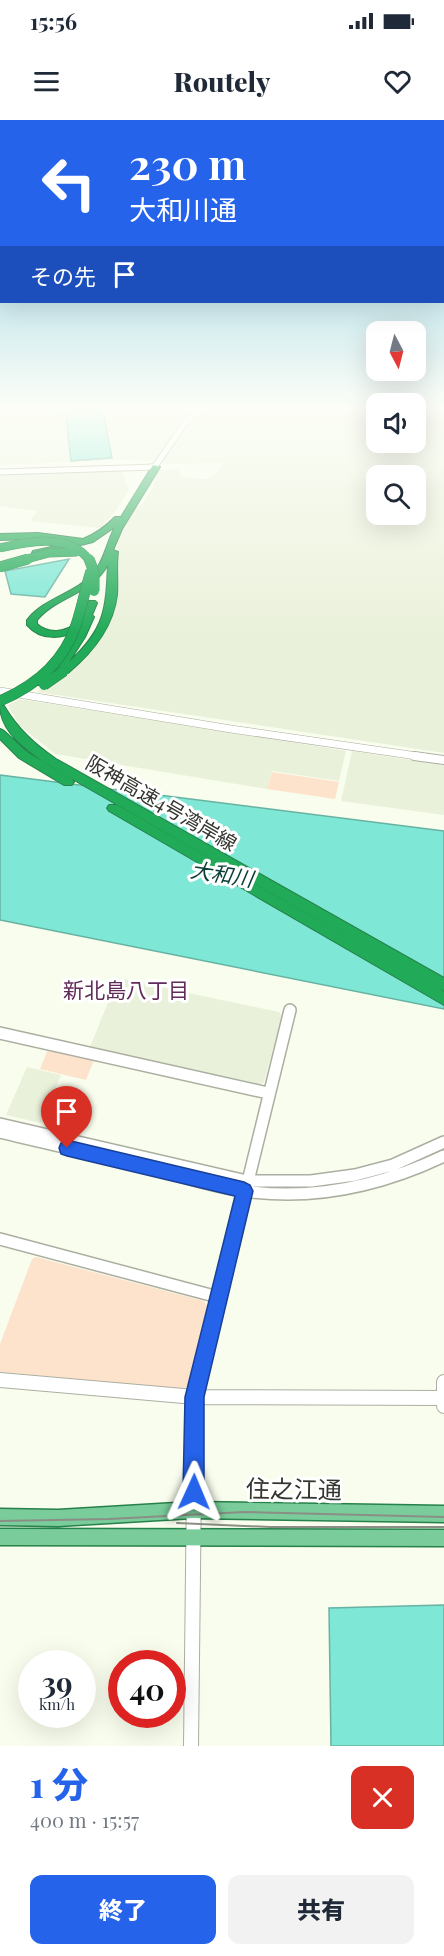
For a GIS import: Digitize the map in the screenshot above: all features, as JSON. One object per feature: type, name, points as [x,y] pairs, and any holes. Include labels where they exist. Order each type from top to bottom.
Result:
[{"type":"highway","points":[[23,691],[52,668],[67,646],[91,571],[124,511],[144,482]]},
{"type":"highway","points":[[92,603],[81,623],[73,630],[55,634],[40,632],[32,623],[37,612],[76,593],[98,574],[106,561],[113,539],[146,482]]},
{"type":"highway","points":[[0,538],[42,536],[80,540],[96,537],[105,532],[124,511]]},
{"type":"highway","points":[[0,705],[36,690],[64,670],[84,654],[101,631],[109,612],[113,555],[123,521]]},
{"type":"highway","points":[[0,566],[49,550],[87,542],[105,532]]},
{"type":"highway","points":[[0,538],[48,539],[70,543],[93,555],[104,569],[105,593],[97,623],[82,650],[64,670]]},
{"type":"highway","points":[[0,705],[50,675],[70,656],[82,635],[92,603],[96,578],[94,566],[88,556],[78,549],[45,541],[17,543],[3,549]]},
{"type":"highway","points":[[0,566],[34,557],[70,552],[90,556],[104,569]]},
{"type":"highway","name":"阪神高速4号湾岸線","points":[[0,705],[14,731],[52,762],[444,985]]},
{"type":"highway","name":"阪神高速4号湾岸線","points":[[0,733],[23,754],[49,771],[444,999]]},
{"type":"highway","points":[[0,739],[19,755],[49,771]]},
{"type":"main road","name":"住之江通","points":[[0,1517],[58,1518],[193,1510],[444,1514]]},
{"type":"main road","points":[[0,1537],[444,1538]]},
{"type":"street","points":[[0,690],[231,729],[444,758]]},
{"type":"street","points":[[191,1746],[195,1397],[290,1010]]},
{"type":"street","points":[[0,1033],[268,1093]]},
{"type":"street","points":[[0,1124],[246,1186],[311,1181],[355,1174],[393,1165],[444,1142]]},
{"type":"street","points":[[0,1132],[246,1186],[310,1193],[390,1179],[444,1156]]},
{"type":"street","points":[[0,1239],[218,1297]]},
{"type":"street","points":[[0,1380],[195,1397],[444,1400],[444,1382]]},
{"type":"shaded area","points":[[0,482],[126,482],[129,490],[114,513],[100,528],[30,521],[37,511],[0,506]]},
{"type":"shaded area","points":[[154,482],[366,482],[366,525],[426,525],[426,482],[444,482],[444,753],[37,692],[87,655],[106,627],[118,542],[133,511],[142,504]]},
{"type":"shaded area","points":[[20,699],[346,751],[339,781],[272,771],[267,789],[55,754],[19,725],[8,705]]},
{"type":"shaded area","points":[[352,751],[444,765],[444,815],[341,801]]},
{"type":"shaded area","points":[[272,772],[339,782],[335,799],[267,789]]},
{"type":"shaded area","points":[[118,978],[279,1012],[282,1016],[264,1082],[260,1085],[90,1047]]},
{"type":"shaded area","points":[[48,1049],[94,1060],[86,1080],[40,1069]]},
{"type":"shaded area","points":[[27,1067],[61,1075],[41,1123],[6,1115]]},
{"type":"shaded area","points":[[36,1257],[204,1301],[207,1306],[189,1384],[184,1389],[0,1372],[0,1344],[32,1259]]},
{"type":"water","points":[[69,559],[45,597],[11,594],[5,571]]},
{"type":"water","name":"大和川","points":[[0,775],[444,831],[444,1009],[0,920]]},
{"type":"water","points":[[444,1605],[444,1746],[331,1746],[329,1608]]},
{"type":"tram line","points":[[0,1521],[109,1519],[244,1512],[444,1517]]},
{"type":"tram line","points":[[177,1523],[270,1527],[444,1527]]},
{"type":"district","name":"新北島八丁目","points":[[126,989]]},
{"type":"route","points":[[67,1148],[244,1191],[195,1397],[194,1492]]}]
